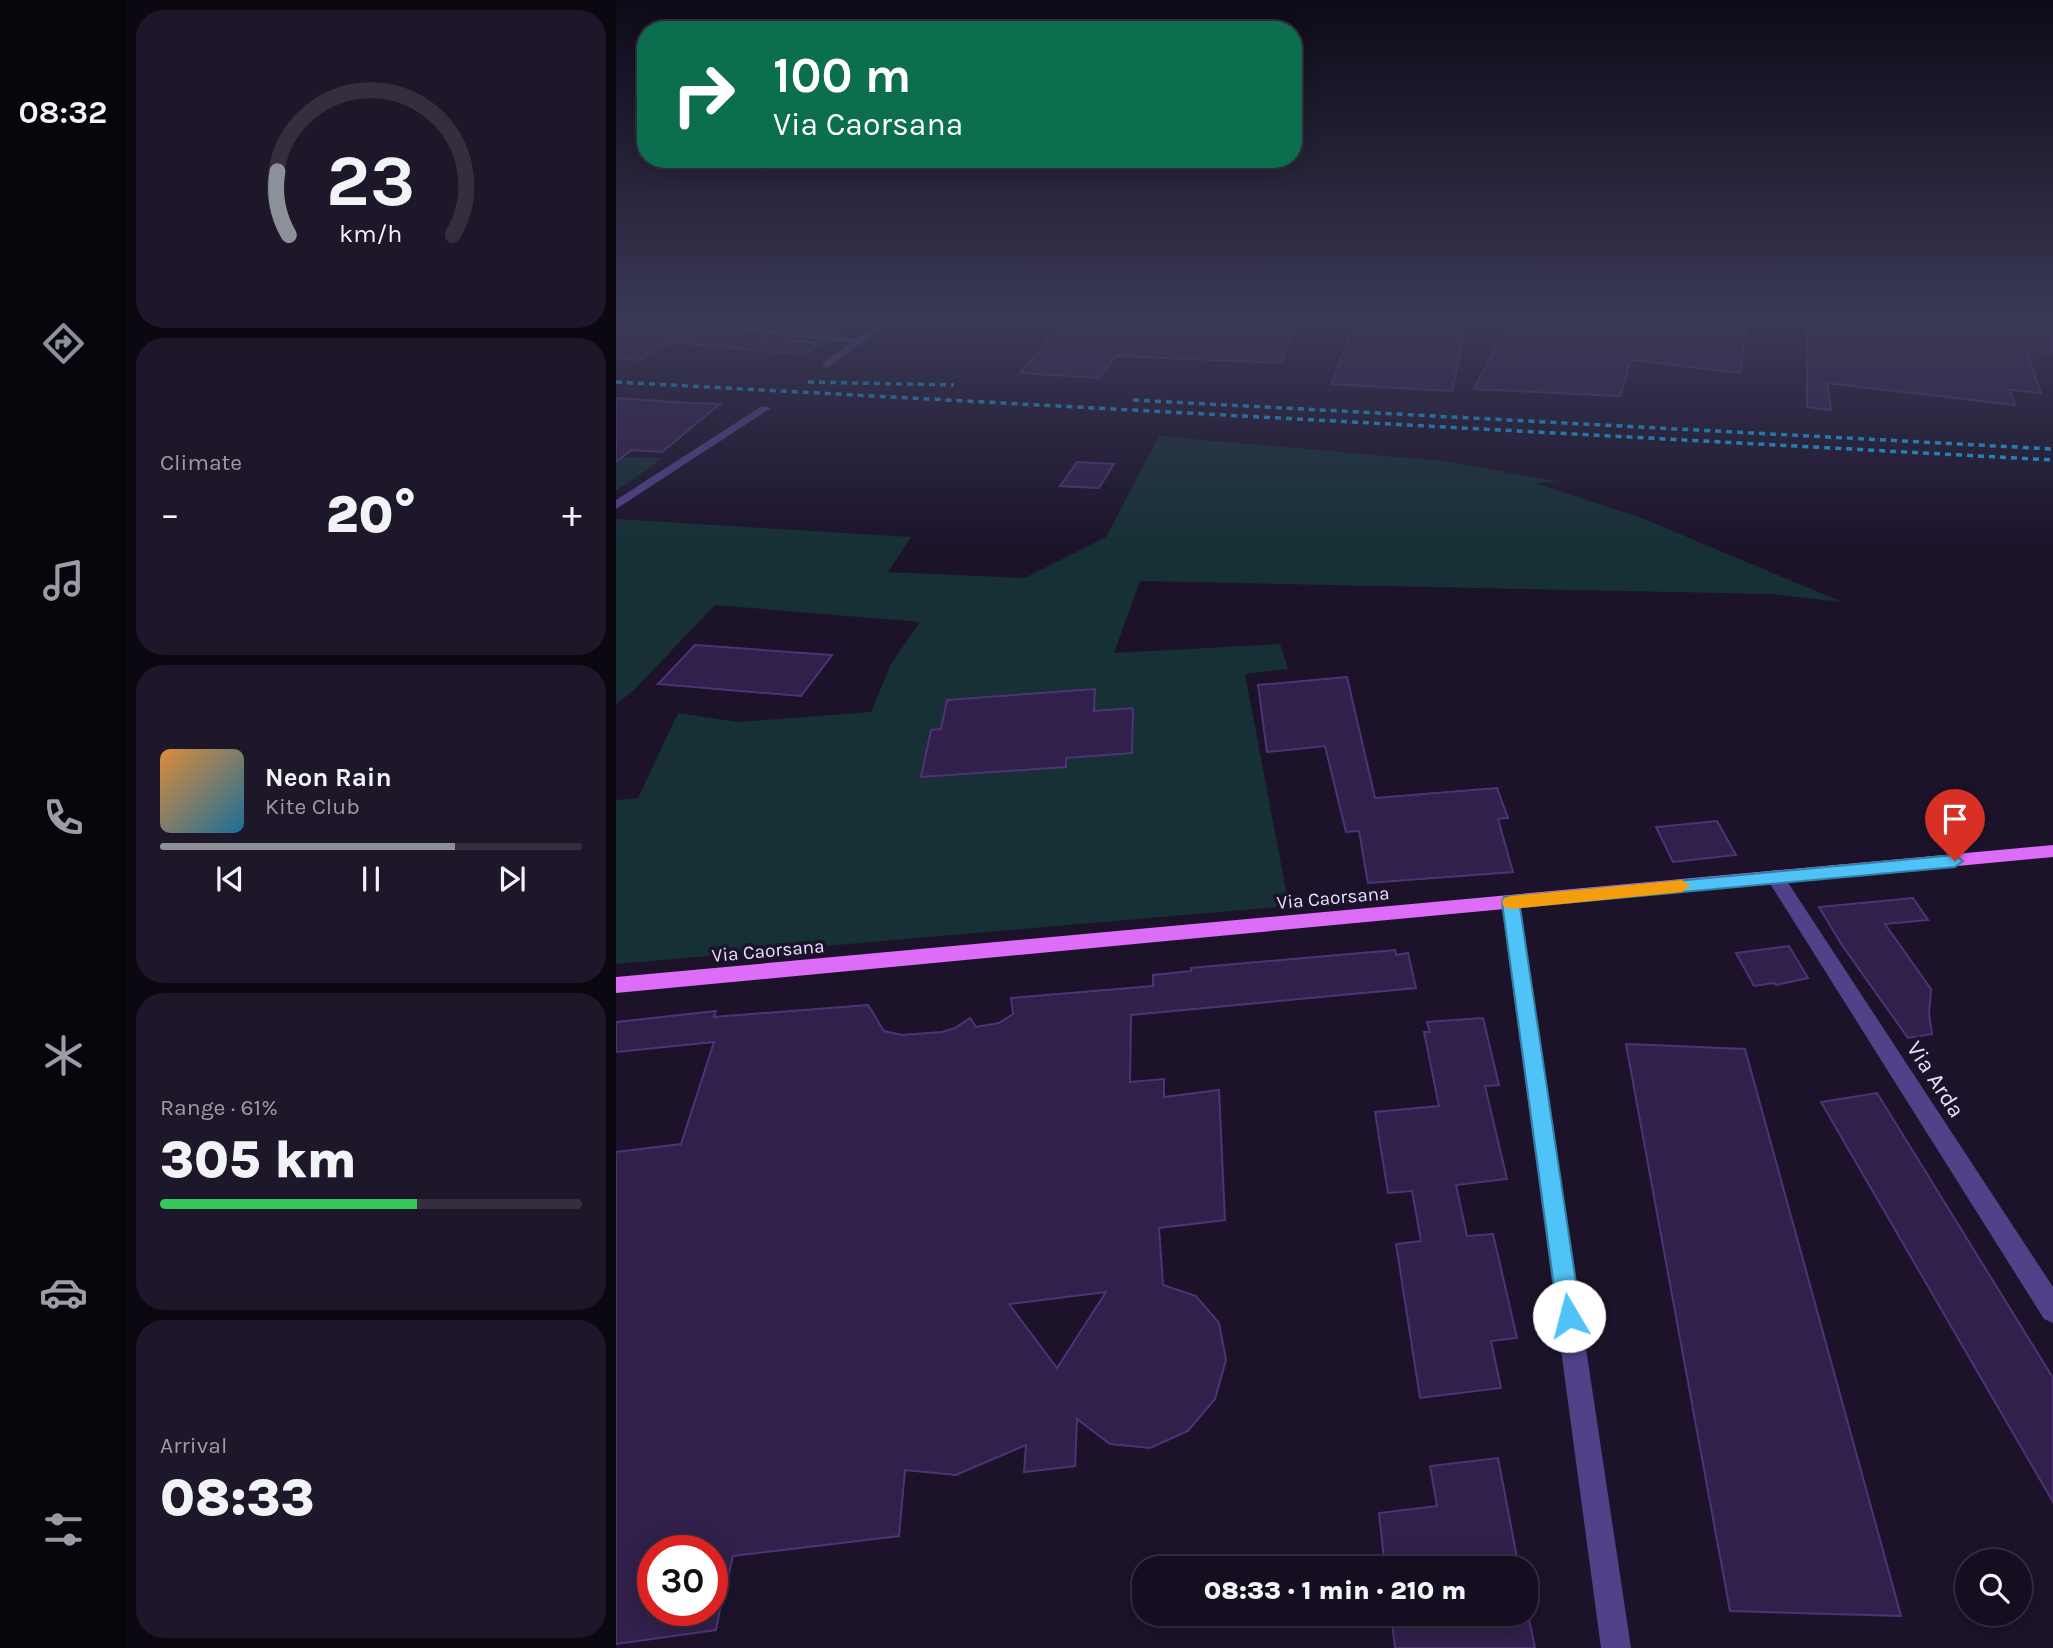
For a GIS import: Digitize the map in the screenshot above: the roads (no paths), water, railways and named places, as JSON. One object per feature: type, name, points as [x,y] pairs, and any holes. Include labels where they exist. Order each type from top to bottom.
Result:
[{"type":"main road","name":"Via Caorsana","points":[[616,985],[2053,852]]},
{"type":"street","points":[[616,505],[766,408]]},
{"type":"street","name":"Via Arda","points":[[1775,877],[2053,1310]]},
{"type":"street","points":[[1510,902],[1616,1648]]},
{"type":"railway","points":[[854,395],[2053,460]]},
{"type":"railway","points":[[1133,400],[2053,449]]}]
